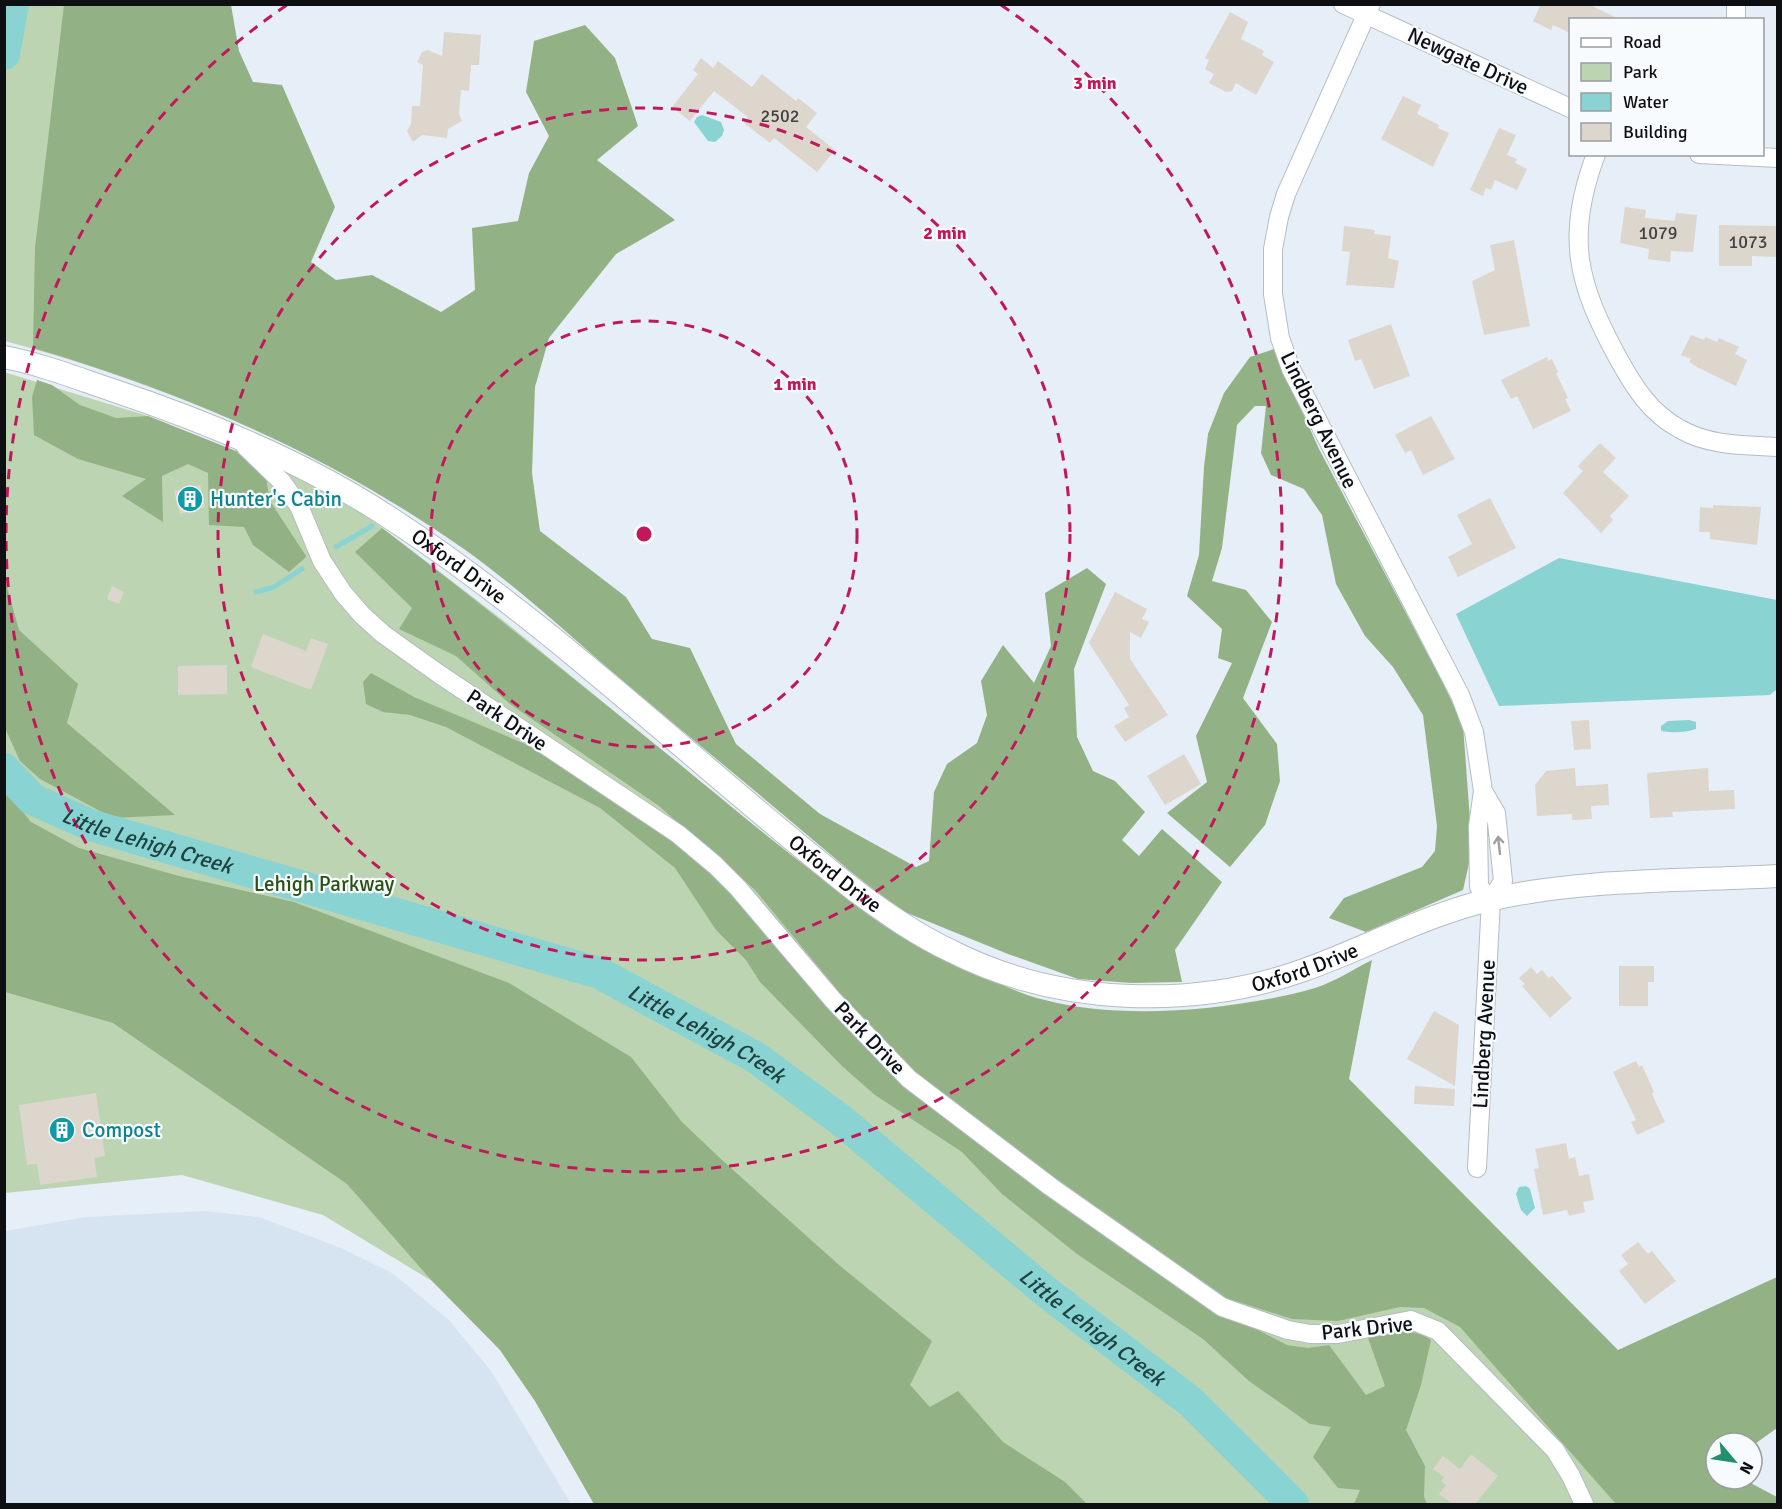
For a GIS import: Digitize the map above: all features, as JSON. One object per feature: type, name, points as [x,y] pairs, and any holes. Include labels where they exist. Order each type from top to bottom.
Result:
[{"type":"main road","name":"Oxford Drive","points":[[4,357],[55,371],[174,411],[226,432],[358,498],[459,566],[856,892],[913,931],[994,970],[1057,987],[1120,996],[1164,996],[1210,992],[1256,984],[1301,971],[1412,926],[1491,900],[1558,888],[1778,876]]},
{"type":"street","name":"Newgate Drive","points":[[1343,4],[1369,9],[1569,108]]},
{"type":"street","name":"Lindberg Avenue","points":[[1369,9],[1286,194],[1273,249],[1273,294],[1280,338],[1291,369],[1460,695],[1474,732],[1483,790],[1496,813],[1503,881],[1491,900],[1478,1168]]},
{"type":"street","points":[[1595,156],[1581,205],[1579,258],[1584,284],[1595,316],[1633,384],[1645,401],[1663,419],[1681,430],[1705,440],[1721,443],[1778,447]]},
{"type":"street","points":[[1740,156],[1778,158]]},
{"type":"street","name":"Park Drive","points":[[226,432],[254,453],[282,482],[299,506],[322,561],[343,593],[369,621],[439,674],[678,834],[715,865],[833,1000],[909,1079],[1051,1187],[1222,1307],[1288,1330],[1310,1334],[1338,1334],[1412,1320],[1438,1331],[1531,1423],[1555,1450],[1584,1504]]},
{"type":"shaded area","points":[[205,1211],[259,1217],[341,1248],[392,1273],[449,1320],[491,1371],[571,1504],[5,1504],[5,1231],[86,1217]]},
{"type":"green space","points":[[4,5],[201,5],[330,466],[251,428],[171,395],[89,366],[5,341]]},
{"type":"green space","points":[[64,5],[231,5],[239,51],[253,82],[282,85],[335,207],[311,262],[336,280],[372,275],[441,312],[475,290],[472,228],[518,221],[529,173],[549,136],[526,92],[534,41],[585,25],[615,58],[638,126],[597,160],[675,220],[616,254],[549,338],[535,387],[532,473],[540,531],[626,597],[652,639],[690,648],[736,744],[820,814],[916,867],[929,861],[934,792],[947,764],[977,743],[987,715],[981,681],[1003,645],[1034,683],[1051,646],[1045,593],[1087,568],[1106,584],[1074,669],[1077,737],[1093,771],[1115,781],[1145,812],[1122,840],[1139,856],[1162,829],[1222,882],[1175,950],[1182,982],[1131,983],[1078,979],[1008,954],[900,910],[850,871],[505,580],[414,516],[311,457],[203,407],[147,385],[33,348],[35,248]]},
{"type":"green space","points":[[1274,349],[1319,449],[1463,725],[1470,820],[1470,859],[1463,890],[1366,932],[1329,918],[1344,898],[1422,867],[1435,851],[1437,826],[1423,715],[1393,667],[1365,636],[1336,584],[1322,515],[1304,489],[1271,475],[1261,453],[1266,406],[1255,406],[1237,425],[1222,548],[1212,581],[1246,590],[1272,622],[1243,698],[1277,744],[1280,781],[1265,825],[1230,867],[1167,813],[1207,782],[1196,736],[1232,663],[1218,658],[1222,629],[1187,596],[1199,555],[1208,434],[1224,393],[1250,357]]},
{"type":"green space","name":"Lehigh Parkway","points":[[4,372],[148,416],[292,474],[368,517],[504,621],[817,877],[905,937],[1214,1124],[1348,1090],[1667,1504],[594,1504],[535,1401],[500,1350],[465,1312],[432,1281],[323,1215],[182,1175],[5,1193]]},
{"type":"green space","points":[[37,380],[52,385],[80,405],[116,418],[148,416],[251,457],[266,478],[270,501],[306,556],[305,558],[289,572],[253,545],[244,527],[209,525],[208,473],[188,464],[162,476],[163,522],[122,496],[146,479],[78,459],[34,435],[32,397]]},
{"type":"green space","points":[[382,528],[810,870],[916,941],[954,962],[1021,993],[1075,1006],[1109,1010],[1180,1010],[1216,1007],[1285,996],[1315,988],[1372,960],[1349,1079],[1618,1350],[1777,1277],[1777,1428],[1764,1437],[1764,1431],[1704,1431],[1704,1491],[1764,1490],[1777,1497],[1777,1504],[1616,1504],[1460,1327],[1424,1308],[1400,1307],[1338,1321],[1292,1319],[1226,1298],[987,1130],[918,1075],[867,1026],[755,890],[659,806],[510,704],[456,656],[399,629],[412,608],[355,552]]},
{"type":"green space","points":[[5,580],[19,630],[78,684],[67,723],[175,815],[113,818],[40,779],[20,761],[5,728]]},
{"type":"green space","points":[[371,673],[414,697],[537,749],[708,862],[888,1062],[1223,1312],[1287,1345],[1308,1348],[1329,1345],[1366,1395],[1385,1386],[1368,1338],[1408,1332],[1431,1340],[1421,1385],[1406,1430],[1425,1466],[1424,1497],[1427,1504],[1354,1504],[1360,1490],[1338,1488],[1313,1457],[1331,1427],[1310,1424],[1249,1381],[1203,1339],[1077,1254],[1002,1194],[962,1152],[875,1095],[842,1066],[760,982],[746,960],[716,930],[675,868],[600,808],[446,727],[410,715],[383,712],[366,704],[363,682]]},
{"type":"green space","points":[[4,788],[31,822],[79,848],[179,876],[294,902],[509,983],[631,1057],[682,1122],[722,1160],[839,1265],[932,1341],[910,1385],[930,1407],[958,1391],[1003,1442],[1065,1482],[1087,1504],[594,1504],[535,1401],[500,1350],[432,1281],[347,1184],[113,1023],[5,992]]},
{"type":"water","points":[[702,115],[721,122],[724,130],[722,136],[715,142],[708,141],[694,122]]},
{"type":"water","points":[[1559,558],[1777,600],[1777,689],[1770,695],[1499,706],[1456,614]]},
{"type":"water","points":[[1668,721],[1696,722],[1696,729],[1679,732],[1661,731],[1661,726]]},
{"type":"water","points":[[1526,1186],[1530,1189],[1535,1208],[1527,1216],[1521,1210],[1516,1194],[1519,1187]]},
{"type":"building","points":[[1541,4],[1588,4],[1617,18],[1569,18],[1569,33],[1553,25],[1551,30],[1533,21]]},
{"type":"building","points":[[1230,12],[1248,22],[1241,39],[1264,51],[1262,55],[1274,62],[1256,95],[1236,83],[1232,91],[1226,92],[1209,83],[1214,74],[1205,69],[1209,60],[1205,58]]},
{"type":"building","points":[[444,32],[481,35],[479,65],[471,65],[469,91],[461,90],[459,114],[462,121],[448,129],[447,138],[422,135],[413,142],[407,131],[411,124],[412,106],[420,106],[423,65],[417,62],[422,52],[428,50],[442,56]]},
{"type":"building","points":[[701,58],[713,68],[718,61],[752,87],[762,74],[796,101],[798,98],[817,113],[806,127],[835,150],[817,172],[774,138],[770,143],[744,123],[748,117],[714,91],[690,121],[672,107],[698,74],[693,70]]},
{"type":"building","points":[[1403,96],[1421,105],[1417,114],[1449,133],[1433,167],[1381,139]]},
{"type":"building","points":[[1499,128],[1516,135],[1507,155],[1517,159],[1515,163],[1527,169],[1517,190],[1495,180],[1491,190],[1486,188],[1483,196],[1470,190]]},
{"type":"building","points":[[1625,207],[1646,210],[1645,218],[1675,221],[1676,213],[1697,215],[1693,252],[1671,251],[1670,262],[1648,259],[1649,249],[1620,243]]},
{"type":"building","points":[[1719,225],[1778,226],[1778,257],[1752,256],[1752,266],[1719,266]]},
{"type":"building","points":[[1344,226],[1375,230],[1374,234],[1391,236],[1388,258],[1399,261],[1394,288],[1346,285],[1350,252],[1342,251]]},
{"type":"building","points":[[1514,240],[1530,326],[1484,335],[1472,281],[1495,270],[1490,245]]},
{"type":"building","points":[[1391,324],[1410,376],[1374,389],[1361,359],[1355,361],[1348,340]]},
{"type":"building","points":[[1691,335],[1717,342],[1719,338],[1739,347],[1735,354],[1747,360],[1736,386],[1699,368],[1689,362],[1691,359],[1681,355]]},
{"type":"building","points":[[1547,357],[1548,361],[1552,359],[1558,372],[1556,373],[1568,398],[1565,399],[1571,411],[1533,429],[1517,396],[1511,399],[1501,380]]},
{"type":"building","points":[[1431,416],[1455,459],[1423,475],[1411,450],[1405,453],[1395,435]]},
{"type":"building","points":[[1600,443],[1616,458],[1603,472],[1629,496],[1610,516],[1613,520],[1601,533],[1563,493],[1583,471],[1578,466]]},
{"type":"building","name":"Hunter's Cabin","points":[[200,485],[205,507],[180,514],[174,491]]},
{"type":"building","points":[[1490,498],[1516,548],[1458,577],[1448,557],[1472,544],[1457,515]]},
{"type":"building","points":[[1713,505],[1761,507],[1757,545],[1710,539],[1710,532],[1699,532],[1700,507],[1713,508]]},
{"type":"building","points":[[112,586],[124,592],[119,604],[107,599]]},
{"type":"building","points":[[1115,592],[1147,609],[1142,619],[1149,622],[1141,638],[1130,632],[1130,659],[1168,715],[1125,742],[1114,726],[1129,717],[1124,708],[1129,705],[1089,643]]},
{"type":"building","points":[[263,634],[306,651],[311,638],[328,644],[311,690],[251,667]]},
{"type":"building","points":[[227,665],[227,694],[178,695],[178,666]]},
{"type":"building","points":[[1589,720],[1591,749],[1574,750],[1571,721]]},
{"type":"building","points":[[1184,754],[1201,784],[1165,805],[1147,776]]},
{"type":"building","points":[[1575,768],[1576,786],[1608,784],[1609,805],[1591,806],[1592,819],[1572,820],[1572,814],[1537,816],[1535,785],[1546,771]]},
{"type":"building","points":[[1708,768],[1709,791],[1734,790],[1735,809],[1672,812],[1673,817],[1650,818],[1647,773]]},
{"type":"building","points":[[1619,966],[1654,966],[1654,982],[1648,982],[1648,1006],[1619,1006]]},
{"type":"building","points":[[1531,967],[1537,974],[1542,970],[1549,978],[1552,976],[1572,998],[1550,1018],[1522,986],[1525,984],[1519,978]]},
{"type":"building","points":[[1434,1011],[1459,1025],[1455,1086],[1407,1059]]},
{"type":"building","points":[[1636,1061],[1639,1067],[1642,1065],[1665,1122],[1637,1135],[1631,1122],[1636,1120],[1613,1072]]},
{"type":"building","points":[[1415,1086],[1455,1089],[1454,1106],[1414,1104]]},
{"type":"building","name":"Compost","points":[[96,1093],[105,1156],[94,1158],[97,1177],[40,1185],[37,1164],[27,1165],[19,1105]]},
{"type":"building","points":[[1566,1143],[1569,1159],[1575,1157],[1579,1176],[1589,1174],[1594,1200],[1583,1202],[1585,1212],[1569,1216],[1567,1210],[1543,1215],[1534,1169],[1539,1168],[1535,1149]]},
{"type":"building","points":[[1638,1242],[1648,1254],[1652,1251],[1676,1281],[1645,1304],[1619,1271],[1628,1264],[1621,1255]]},
{"type":"building","points":[[1471,1454],[1498,1476],[1475,1504],[1453,1504],[1439,1494],[1446,1485],[1441,1481],[1444,1477],[1433,1469],[1443,1456],[1460,1469]]},
{"type":"waterway","name":"Little Lehigh Creek","points":[[4,54],[13,4]]},
{"type":"waterway","points":[[336,547],[372,526]]},
{"type":"waterway","points":[[256,592],[274,587],[302,569]]},
{"type":"waterway","name":"Little Lehigh Creek","points":[[4,769],[32,799],[90,825],[599,973],[755,1057],[842,1121],[1045,1291],[1191,1402],[1293,1504]]},
{"type":"place","name":"Hunter's Cabin","points":[[190,499]]},
{"type":"place","name":"Compost","points":[[62,1130]]}]
